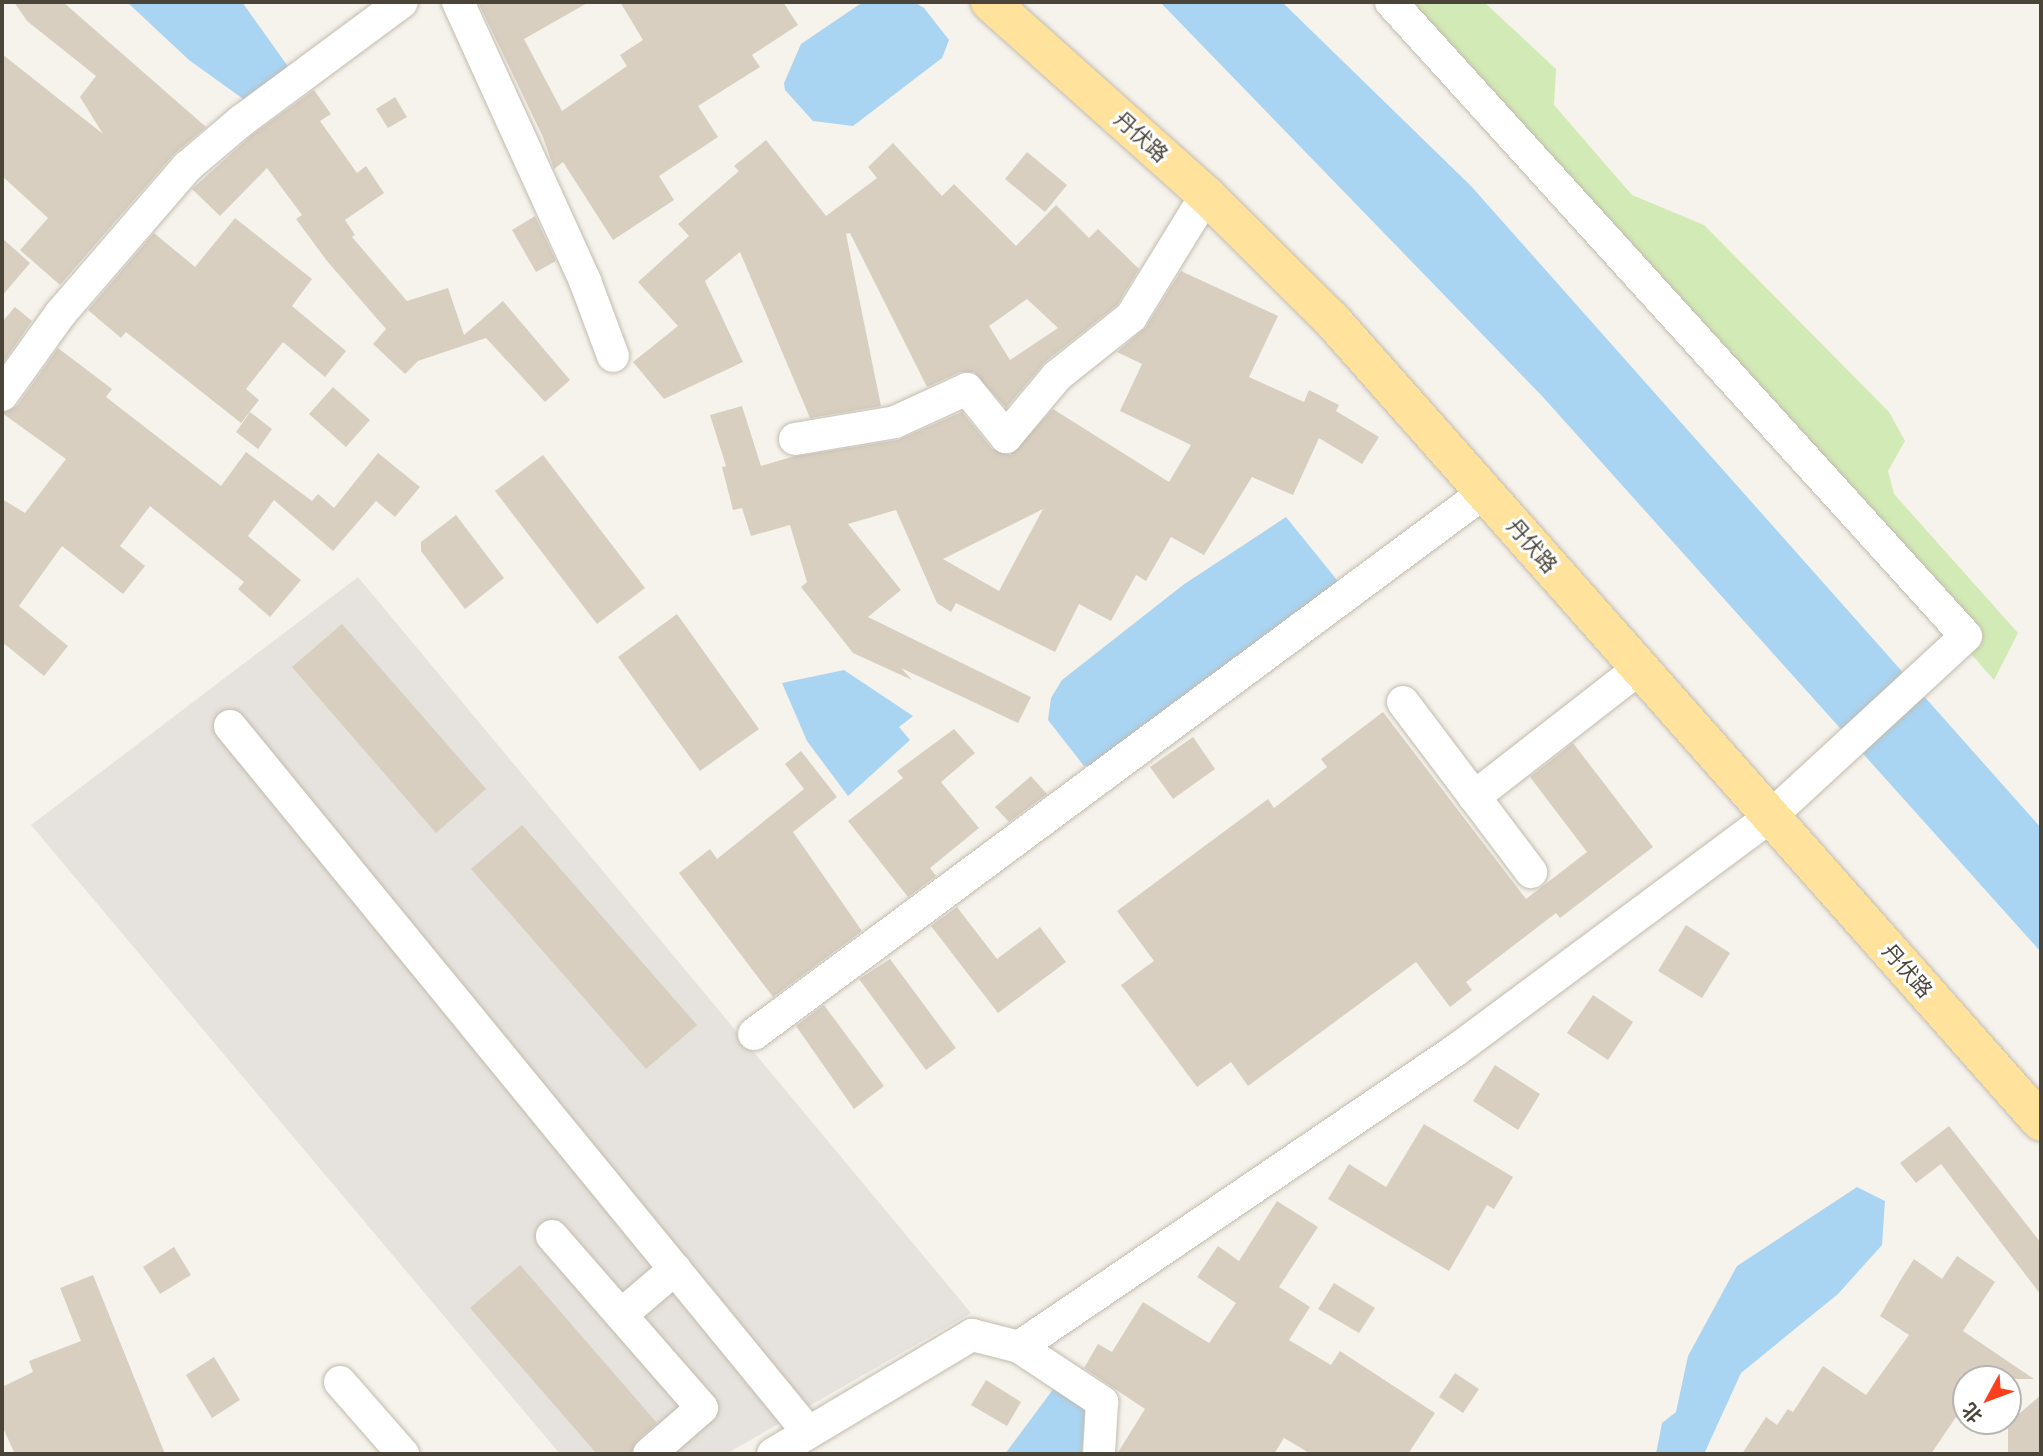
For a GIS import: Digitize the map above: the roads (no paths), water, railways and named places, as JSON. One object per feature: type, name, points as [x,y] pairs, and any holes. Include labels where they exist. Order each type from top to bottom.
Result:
[{"type":"main road","name":"丹伏路","points":[[990,2],[1206,195],[1332,320],[1640,668],[1784,804],[2041,1122]]},
{"type":"street","points":[[2,395],[61,313],[187,167],[241,121],[402,2]]},
{"type":"street","points":[[458,2],[585,281],[613,356]]},
{"type":"street","points":[[1019,1347],[1456,1050],[1784,804],[1966,636],[1391,2]]},
{"type":"street","points":[[795,439],[895,422],[967,389],[1006,437],[1057,376],[1130,317],[1206,195]]},
{"type":"street","points":[[754,1034],[1485,492]]},
{"type":"street","points":[[1474,797],[1640,668]]},
{"type":"street","points":[[1403,702],[1531,872]]},
{"type":"street","points":[[230,726],[808,1433]]},
{"type":"street","points":[[552,1236],[702,1408],[649,1454]]},
{"type":"street","points":[[621,1315],[675,1269]]},
{"type":"street","points":[[773,1454],[972,1335],[1019,1347],[1102,1402],[1099,1454]]},
{"type":"street","points":[[340,1382],[403,1454]]},
{"type":"water","points":[[127,2],[242,2],[289,68],[246,101],[189,60]]},
{"type":"water","points":[[863,2],[914,2],[924,8],[949,40],[942,58],[853,126],[813,121],[785,90],[784,83],[801,44]]},
{"type":"water","points":[[1160,2],[1282,2],[1471,186],[2041,828],[2041,952],[1542,396]]},
{"type":"water","points":[[1286,517],[1341,585],[1098,764],[1084,766],[1048,720],[1051,698],[1062,680],[1183,585]]},
{"type":"water","points":[[844,670],[913,716],[899,727],[910,740],[848,796],[807,741],[782,683]]},
{"type":"water","points":[[1857,1187],[1885,1201],[1882,1245],[1838,1294],[1741,1373],[1704,1454],[1656,1454],[1662,1423],[1676,1412],[1688,1356],[1737,1266]]},
{"type":"water","points":[[1054,1388],[1085,1407],[1082,1454],[1005,1454]]}]
